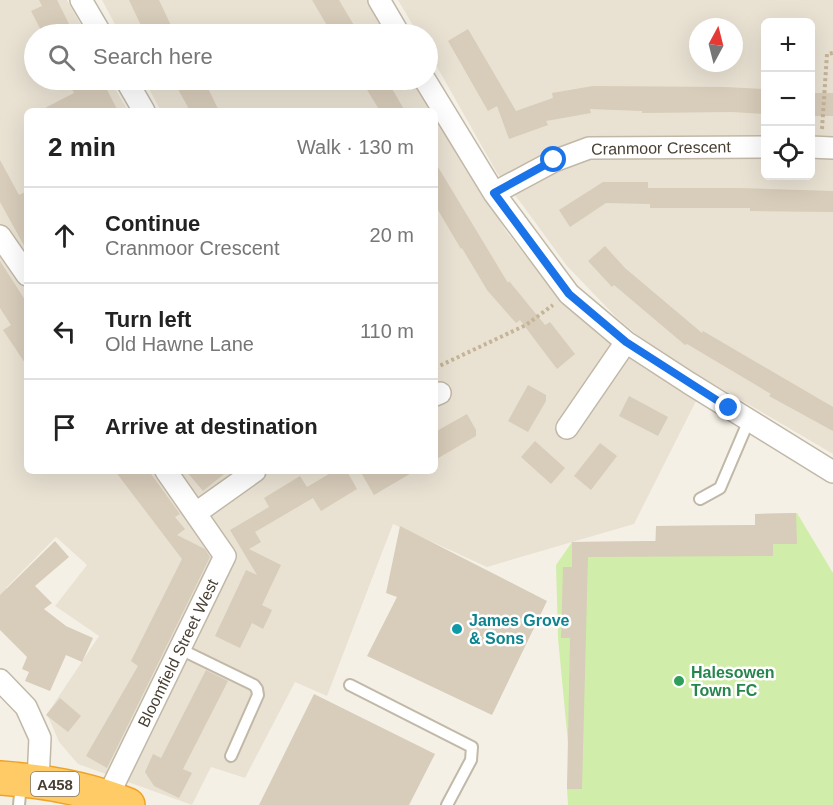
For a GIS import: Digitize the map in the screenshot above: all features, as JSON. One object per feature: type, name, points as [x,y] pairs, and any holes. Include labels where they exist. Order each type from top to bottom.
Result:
[{"type":"highway","name":"A458","points":[[20,786],[118,801]]},
{"type":"street","points":[[81,0],[95,24]]},
{"type":"street","points":[[379,0],[393,24]]},
{"type":"street","points":[[132,90],[142,108]]},
{"type":"street","points":[[431,90],[494,193],[569,294],[626,342],[833,471]]},
{"type":"street","name":"Cranmoor Crescent","points":[[494,193],[554,160],[589,148],[761,147]]},
{"type":"street","points":[[0,236],[24,271]]},
{"type":"street","points":[[567,428],[626,342]]},
{"type":"street","points":[[168,474],[196,513],[251,474]]},
{"type":"street","name":"Bloomfield Street West","points":[[118,801],[180,649],[225,556],[196,513]]},
{"type":"street","points":[[0,680],[26,706],[40,738],[20,786]]},
{"type":"lane","points":[[700,499],[720,488],[749,420]]},
{"type":"lane","points":[[180,649],[254,685],[257,689],[258,695],[231,756]]},
{"type":"lane","points":[[350,685],[472,747],[471,760],[447,805]]},
{"type":"path","points":[[821,148],[827,54],[833,53]]},
{"type":"path","points":[[438,367],[526,325],[569,294]]},
{"type":"shaded area","points":[[0,0],[67,0],[80,24],[24,24],[24,90],[116,90],[126,108],[24,108],[24,474],[438,474],[438,114],[506,231],[562,302],[614,346],[697,399],[634,524],[487,567],[393,524],[327,696],[295,682],[245,778],[211,767],[192,805],[78,764],[59,742],[47,714],[99,636],[55,606],[87,565],[56,537],[6,588],[14,598],[0,615]]},
{"type":"shaded area","points":[[102,0],[372,0],[386,24],[115,24]]},
{"type":"shaded area","points":[[398,0],[833,0],[833,454],[654,349],[617,318],[567,266],[497,173],[438,69],[438,24],[412,24]]},
{"type":"shaded area","points":[[149,90],[424,90],[434,108],[159,108]]},
{"type":"green space","points":[[797,513],[833,573],[833,805],[568,805],[569,754],[558,638],[556,565],[572,542],[655,541],[656,526],[755,525],[755,514]]},
{"type":"building","points":[[39,0],[57,0],[69,24],[38,24],[31,11],[42,6]]},
{"type":"building","points":[[129,0],[159,0],[170,24],[140,24]]},
{"type":"building","points":[[312,0],[339,0],[353,24],[326,24]]},
{"type":"building","points":[[468,29],[516,111],[553,98],[552,93],[593,86],[725,87],[761,89],[761,114],[642,113],[642,111],[590,109],[591,113],[546,121],[548,125],[509,139],[497,106],[488,111],[448,41]]},
{"type":"building","points":[[72,90],[107,90],[116,108],[45,108],[74,93]]},
{"type":"building","points":[[178,90],[209,90],[218,108],[188,108]]},
{"type":"building","points":[[367,90],[393,90],[403,108],[378,108]]},
{"type":"building","points":[[815,93],[833,93],[833,116],[815,116]]},
{"type":"building","points":[[0,160],[19,195],[24,192],[24,246],[0,202]]},
{"type":"building","points":[[438,167],[508,283],[509,281],[545,325],[550,322],[575,354],[557,369],[520,320],[516,323],[487,290],[438,210]]},
{"type":"building","points":[[603,182],[648,182],[648,188],[833,191],[833,212],[750,211],[750,208],[650,208],[650,204],[606,203],[570,227],[559,210]]},
{"type":"building","points":[[605,246],[625,268],[702,333],[703,331],[833,407],[833,431],[769,396],[771,394],[687,344],[685,345],[614,285],[612,287],[588,261]]},
{"type":"building","points":[[0,261],[24,298],[24,362],[3,330],[11,325],[0,308]]},
{"type":"building","points":[[528,385],[546,395],[546,401],[528,432],[508,421]]},
{"type":"building","points":[[629,396],[668,417],[658,436],[619,416]]},
{"type":"building","points":[[467,414],[476,430],[476,436],[438,458],[438,430]]},
{"type":"building","points":[[535,441],[565,468],[551,484],[521,457]]},
{"type":"building","points":[[600,443],[617,456],[591,490],[574,476]]},
{"type":"building","points":[[117,474],[151,474],[180,514],[175,517],[185,529],[177,535],[205,549],[210,557],[107,768],[86,756],[138,666],[131,661],[182,559]]},
{"type":"building","points":[[189,474],[224,474],[203,491]]},
{"type":"building","points":[[329,474],[349,474],[357,489],[321,511],[313,498],[255,532],[261,542],[249,549],[281,565],[262,605],[272,610],[263,629],[252,623],[240,648],[215,636],[246,570],[257,575],[230,530],[269,507],[264,498],[300,476],[307,487]]},
{"type":"building","points":[[362,474],[410,474],[374,495]]},
{"type":"building","points":[[796,513],[797,544],[773,544],[773,556],[588,557],[582,789],[567,789],[570,638],[561,638],[563,567],[572,567],[572,542],[656,541],[656,526],[755,525],[755,514]]},
{"type":"building","name":"James Grove & Sons","points":[[400,526],[547,601],[492,715],[367,656],[397,597],[386,593]]},
{"type":"building","points":[[55,541],[69,557],[35,586],[52,603],[44,609],[66,626],[93,638],[82,662],[66,655],[50,691],[25,681],[29,672],[22,669],[27,657],[0,630],[0,595]]},
{"type":"building","points":[[206,670],[228,681],[183,769],[192,773],[179,798],[154,786],[145,772],[153,754],[161,758]]},
{"type":"building","points":[[314,694],[435,754],[409,805],[259,805]]},
{"type":"building","points":[[60,698],[81,716],[68,732],[46,715]]},
{"type":"place","name":"James Grove & Sons","points":[[457,629]]},
{"type":"place","name":"Halesowen Town FC","points":[[679,681]]},
{"type":"route","points":[[554,160],[494,193],[569,294],[626,342],[729,408]]}]
